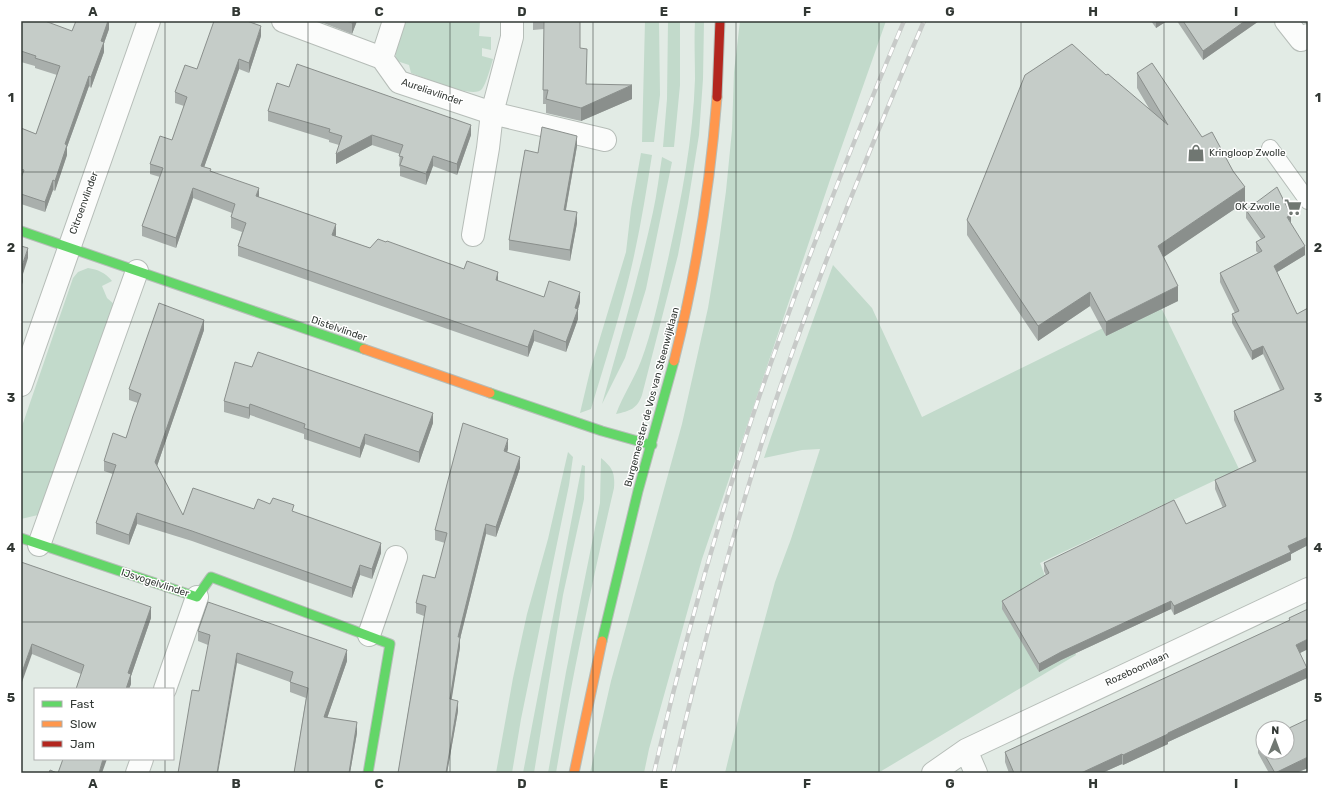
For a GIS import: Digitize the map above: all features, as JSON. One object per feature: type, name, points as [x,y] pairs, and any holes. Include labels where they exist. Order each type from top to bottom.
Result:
[{"type":"street","name":"Citroenvlinder","points":[[21,385],[149,21]]},
{"type":"street","points":[[283,21],[382,58],[394,21]]},
{"type":"street","points":[[473,235],[492,113],[512,37],[512,21]]},
{"type":"street","name":"Burgemeester de Vos van Steenwijklaan","points":[[574,773],[612,597],[691,289],[702,230],[710,174],[719,66],[720,21]]},
{"type":"street","points":[[1286,21],[1301,40],[1308,35]]},
{"type":"street","name":"Aureliavlinder","points":[[382,58],[399,82],[492,113],[605,140]]},
{"type":"street","name":"Distelvlinder","points":[[21,231],[602,431],[652,445]]},
{"type":"street","points":[[30,542],[137,271]]},
{"type":"street","name":"IJsvogelvlinder","points":[[30,542],[197,597],[211,577],[390,644],[368,773]]},
{"type":"street","points":[[369,635],[396,557]]},
{"type":"street","name":"Rozeboomlaan","points":[[933,773],[966,750],[1308,589]]},
{"type":"street","points":[[166,688],[197,597]]},
{"type":"street","points":[[966,750],[976,773]]},
{"type":"street","points":[[137,773],[142,760]]},
{"type":"lane","points":[[1270,148],[1308,201]]},
{"type":"green space","points":[[406,21],[480,21],[479,36],[491,37],[491,50],[482,48],[482,56],[493,59],[484,87],[477,92],[469,92],[448,87],[411,73],[409,65],[397,61],[395,53]]},
{"type":"green space","points":[[645,21],[659,21],[660,95],[654,142],[642,142]]},
{"type":"green space","points":[[668,21],[680,21],[680,85],[674,147],[663,147],[667,99]]},
{"type":"green space","points":[[695,21],[704,21],[703,79],[699,135],[678,255],[642,395],[638,403],[632,409],[616,414],[638,368],[649,338],[676,221],[692,126],[695,79]]},
{"type":"green space","points":[[740,21],[886,21],[831,177],[702,559],[649,749],[644,773],[590,773],[611,681],[682,424],[708,308],[726,191],[732,130],[734,72]]},
{"type":"green space","points":[[641,153],[652,155],[640,226],[627,287],[591,409],[580,413],[590,371],[626,252],[631,209]]},
{"type":"green space","points":[[662,157],[672,162],[646,289],[625,358],[602,404],[648,236],[656,198]]},
{"type":"green space","points":[[833,265],[872,308],[922,417],[1158,301],[1239,469],[1040,563],[1076,655],[878,773],[725,773],[742,703],[775,582],[791,539],[820,449],[802,450],[764,458]]},
{"type":"green space","points":[[88,268],[107,275],[112,281],[102,286],[107,298],[115,305],[38,515],[21,519],[21,429],[73,278],[78,272]]},
{"type":"green space","points":[[568,452],[573,457],[569,485],[521,719],[512,773],[496,773],[513,678],[527,614],[548,539]]},
{"type":"green space","points":[[601,458],[611,468],[614,478],[614,488],[583,630],[556,773],[548,773],[566,672],[600,503]]},
{"type":"green space","points":[[582,465],[585,466],[584,499],[563,595],[534,773],[523,773]]},
{"type":"building","points":[[21,21],[45,21],[72,31],[76,21],[108,21],[101,41],[104,42],[91,77],[89,76],[65,144],[67,145],[55,181],[53,180],[45,202],[21,194],[21,178],[24,170],[21,169],[21,128],[36,134],[60,66],[35,58],[36,56],[21,51]]},
{"type":"building","points":[[214,21],[247,21],[261,26],[249,63],[239,59],[201,166],[211,169],[210,171],[259,188],[256,196],[336,224],[332,235],[370,248],[378,239],[464,269],[467,261],[498,272],[496,280],[544,297],[549,281],[580,292],[575,308],[578,309],[566,342],[534,330],[528,347],[238,246],[246,223],[231,217],[235,204],[193,188],[176,238],[142,226],[163,168],[150,164],[160,136],[172,140],[187,97],[175,92],[185,65],[197,69]]},
{"type":"building","points":[[544,21],[580,21],[580,48],[587,49],[586,84],[632,85],[581,108],[546,99],[548,90],[543,90]]},
{"type":"building","points":[[1183,21],[1245,21],[1203,51]]},
{"type":"building","points":[[1072,44],[1106,75],[1108,74],[1168,125],[1137,73],[1152,63],[1202,137],[1212,132],[1233,171],[1245,187],[1158,246],[1178,286],[1106,322],[1090,292],[1038,326],[967,220],[1025,75]]},
{"type":"building","points":[[297,64],[471,125],[457,164],[433,156],[426,174],[400,165],[403,157],[399,156],[403,145],[372,135],[336,154],[342,136],[329,132],[330,129],[268,111],[277,83],[289,87]]},
{"type":"building","points":[[542,127],[577,136],[564,210],[577,212],[570,250],[509,240],[525,150],[538,153]]},
{"type":"building","points":[[1277,187],[1291,215],[1287,217],[1305,246],[1274,266],[1297,314],[1308,308],[1308,537],[1288,546],[1291,552],[1174,606],[1171,601],[1061,652],[1039,664],[1002,601],[1049,573],[1044,563],[1174,500],[1186,524],[1226,506],[1215,480],[1256,461],[1234,411],[1284,389],[1263,346],[1252,351],[1232,314],[1239,311],[1220,273],[1262,251],[1256,242],[1265,237],[1246,210]]},
{"type":"building","points":[[21,246],[28,248],[21,269]]},
{"type":"building","points":[[159,303],[204,320],[155,462],[183,515],[193,488],[254,509],[258,499],[270,504],[273,498],[294,505],[292,511],[381,543],[372,569],[360,565],[352,588],[137,513],[129,535],[96,523],[116,465],[104,461],[113,433],[126,438],[141,394],[129,389]]},
{"type":"building","points":[[258,352],[433,413],[419,452],[365,434],[360,448],[304,428],[305,424],[250,404],[249,408],[224,401],[235,362],[252,367]]},
{"type":"building","points":[[463,423],[508,439],[504,451],[520,457],[496,527],[486,524],[458,637],[460,637],[450,699],[458,701],[446,773],[398,773],[426,606],[416,603],[423,575],[435,578],[441,556],[447,533],[435,530]]},
{"type":"building","points":[[21,562],[151,607],[128,673],[131,674],[126,688],[76,688],[84,665],[32,644],[21,675]]},
{"type":"building","points":[[208,602],[347,650],[324,717],[357,722],[349,773],[294,773],[308,688],[290,682],[293,672],[237,653],[217,773],[178,773],[192,690],[199,691],[210,635],[198,631]]},
{"type":"building","points":[[1308,609],[1308,639],[1296,645],[1307,668],[1123,755],[1122,754],[1081,773],[1014,773],[1005,752],[1290,620],[1289,618]]},
{"type":"building","points":[[1308,719],[1308,757],[1275,773],[1268,760],[1295,760],[1295,725]]},
{"type":"building","points":[[63,760],[103,760],[99,773],[58,773]]},
{"type":"building","points":[[50,770],[57,773],[49,773]]},
{"type":"railway","points":[[654,773],[695,609],[718,527],[752,417],[826,213],[904,21]]},
{"type":"railway","points":[[673,773],[716,601],[752,472],[783,378],[861,173],[924,21]]},
{"type":"traffic: fast","points":[[21,231],[364,349]]},
{"type":"traffic: fast","points":[[602,641],[638,491],[674,361]]},
{"type":"traffic: fast","points":[[490,393],[602,431],[652,445]]},
{"type":"traffic: fast","points":[[21,538],[197,597],[211,577],[390,644],[368,773]]},
{"type":"traffic: slow","points":[[674,361],[689,296],[701,230],[717,97]]},
{"type":"traffic: slow","points":[[364,349],[490,393]]},
{"type":"traffic: slow","points":[[574,773],[602,641]]},
{"type":"traffic: jam","points":[[717,97],[720,21]]},
{"type":"place","name":"Kringloop Zwolle","points":[[1196,153]]},
{"type":"place","name":"OK Zwolle","points":[[1293,207]]}]
